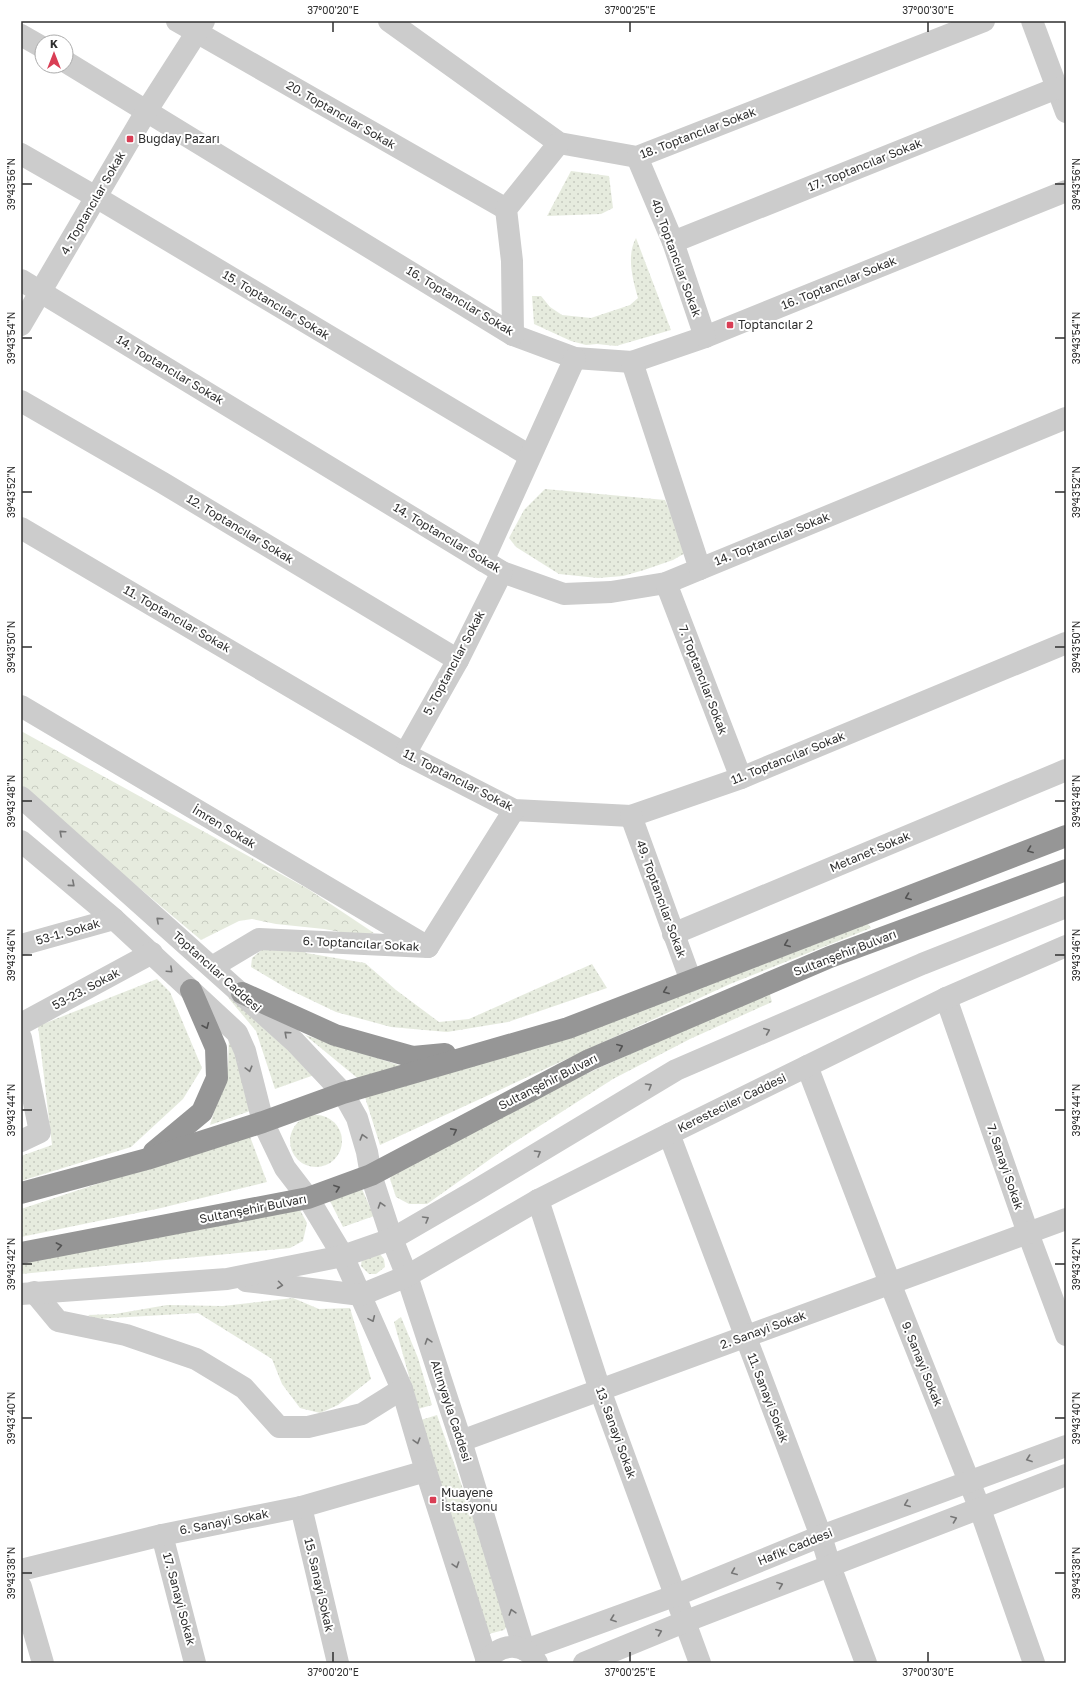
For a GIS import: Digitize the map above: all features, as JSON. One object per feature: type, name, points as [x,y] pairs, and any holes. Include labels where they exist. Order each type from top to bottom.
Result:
[{"type":"highway","points":[[21,1193],[147,1159],[263,1122],[343,1093],[568,1028],[1066,836]]},
{"type":"highway","name":"Sultanşehir Bulvarı","points":[[21,1253],[308,1198],[372,1175],[589,1060],[830,957],[1066,870]]},
{"type":"highway","points":[[147,1159],[202,1112],[217,1078],[216,1048],[191,990]]},
{"type":"highway","points":[[242,994],[336,1035],[413,1056],[498,1049]]},
{"type":"street","name":"20. Toptancılar Sokak","points":[[177,21],[200,27],[506,209]]},
{"type":"street","name":"18. Toptancılar Sokak","points":[[388,21],[559,143],[637,158],[984,21]]},
{"type":"street","points":[[1032,21],[1066,112]]},
{"type":"street","name":"4. Toptancılar Sokak","points":[[21,325],[147,110],[200,27]]},
{"type":"street","points":[[21,35],[34,42]]},
{"type":"street","name":"16. Toptancılar Sokak","points":[[74,67],[513,335],[575,358],[632,362],[705,338],[1066,191]]},
{"type":"street","name":"17. Toptancılar Sokak","points":[[673,242],[1057,88]]},
{"type":"street","points":[[513,335],[512,261],[506,209],[559,143]]},
{"type":"street","name":"15. Toptancılar Sokak","points":[[21,154],[96,197],[530,456]]},
{"type":"street","name":"40. Toptancılar Sokak","points":[[637,158],[673,242],[705,338]]},
{"type":"street","name":"14. Toptancılar Sokak","points":[[21,280],[502,572],[564,594],[611,592],[666,583],[1066,418]]},
{"type":"street","points":[[483,561],[575,358]]},
{"type":"street","points":[[632,362],[700,569]]},
{"type":"street","name":"12. Toptancılar Sokak","points":[[21,401],[163,483],[458,660]]},
{"type":"street","name":"11. Toptancılar Sokak","points":[[21,528],[405,754],[514,810],[631,816],[741,778],[1066,644]]},
{"type":"street","name":"5. Toptancılar Sokak","points":[[405,754],[458,660],[502,572]]},
{"type":"street","name":"7. Toptancılar Sokak","points":[[666,583],[741,778]]},
{"type":"street","name":"İmren Sokak","points":[[21,706],[428,947]]},
{"type":"street","name":"Metanet Sokak","points":[[673,934],[1066,770]]},
{"type":"street","name":"Toptancılar Caddesi","points":[[21,797],[295,1042],[343,1093],[357,1118],[372,1175]]},
{"type":"street","name":"6. Toptancılar Sokak","points":[[212,967],[259,939],[428,947],[514,810]]},
{"type":"street","name":"49. Toptancılar Sokak","points":[[631,816],[691,981]]},
{"type":"street","points":[[21,841],[114,919],[237,1033],[244,1051],[263,1122],[285,1168],[308,1198],[343,1256],[402,1389],[486,1662]]},
{"type":"street","points":[[27,1293],[227,1279],[343,1256],[392,1239],[676,1070],[922,964],[1066,907]]},
{"type":"street","name":"53-1. Sokak","points":[[21,945],[114,919]]},
{"type":"street","name":"Keresteciler Caddesi","points":[[361,1295],[407,1276],[538,1200],[669,1134],[946,998],[1066,946]]},
{"type":"street","name":"53-23. Sokak","points":[[21,1024],[152,953]]},
{"type":"street","name":"7. Sanayi Sokak","points":[[946,998],[1028,1233],[1066,1335]]},
{"type":"street","points":[[21,1038],[40,1132],[21,1141]]},
{"type":"street","name":"9. Sanayi Sokak","points":[[808,1066],[890,1284],[980,1509],[1034,1663]]},
{"type":"street","name":"11. Sanayi Sokak","points":[[669,1134],[821,1536],[830,1566],[866,1663]]},
{"type":"street","name":"Altınyayla Caddesi","points":[[372,1175],[392,1239],[407,1276],[529,1654]]},
{"type":"street","name":"13. Sanayi Sokak","points":[[538,1200],[600,1390],[674,1596],[700,1663]]},
{"type":"street","name":"2. Sanayi Sokak","points":[[461,1441],[1066,1219]]},
{"type":"street","points":[[227,1279],[361,1295]]},
{"type":"street","points":[[27,1293],[58,1321],[126,1335],[196,1359],[244,1388],[280,1427],[308,1427],[362,1414],[402,1389]]},
{"type":"street","name":"Hafik Caddesi","points":[[529,1654],[821,1536],[1066,1446]]},
{"type":"street","name":"6. Sanayi Sokak","points":[[21,1570],[162,1535],[301,1507],[426,1471]]},
{"type":"street","points":[[584,1663],[684,1622],[1066,1475]]},
{"type":"street","name":"15. Sanayi Sokak","points":[[301,1507],[338,1663]]},
{"type":"street","name":"17. Sanayi Sokak","points":[[162,1535],[195,1663]]},
{"type":"street","points":[[21,1587],[43,1663]]},
{"type":"street","points":[[486,1662],[496,1651],[506,1647],[516,1647],[529,1654]]},
{"type":"green space","points":[[571,171],[609,176],[613,208],[601,214],[547,216]]},
{"type":"green space","points":[[636,238],[671,330],[616,346],[597,344],[586,345],[571,341],[534,324],[532,296],[541,296],[550,307],[562,315],[591,318],[630,305],[638,298],[631,268],[631,252]]},
{"type":"green space","points":[[545,489],[665,500],[687,552],[673,560],[623,576],[598,578],[559,574],[516,547],[509,538],[524,510]]},
{"type":"green space","points":[[21,731],[308,889],[374,933],[363,936],[324,929],[276,924],[252,919],[239,921],[201,940],[21,786]]},
{"type":"green space","points":[[865,920],[871,928],[730,984],[380,1145],[364,1094]]},
{"type":"green space","points":[[302,946],[306,953],[365,963],[396,990],[439,1022],[469,1019],[592,964],[607,988],[508,1022],[447,1032],[391,1027],[336,1012],[288,989],[251,967],[252,958],[264,948]]},
{"type":"green space","points":[[157,979],[170,992],[202,1068],[183,1099],[131,1147],[21,1181],[21,1156],[52,1145],[38,1026]]},
{"type":"green space","points":[[222,987],[317,1074],[275,1089],[256,1031],[230,1000]]},
{"type":"green space","points":[[769,991],[772,1002],[690,1039],[613,1079],[510,1145],[427,1204],[409,1204],[396,1197],[390,1179],[396,1165],[555,1088]]},
{"type":"green space","points":[[229,1033],[240,1055],[250,1111],[210,1125],[228,1066]]},
{"type":"green space","points":[[305,1035],[408,1068],[361,1081]]},
{"type":"green space","points":[[316,1115],[326,1117],[334,1123],[340,1131],[342,1141],[340,1151],[334,1159],[326,1165],[316,1167],[306,1165],[298,1159],[292,1151],[290,1141],[292,1131],[298,1123],[306,1117]]},
{"type":"green space","points":[[249,1134],[267,1182],[161,1208],[21,1237],[21,1209]]},
{"type":"green space","points":[[361,1187],[374,1216],[343,1227],[329,1199]]},
{"type":"green space","points":[[300,1210],[307,1223],[303,1241],[290,1248],[21,1274],[21,1261]]},
{"type":"green space","points":[[379,1253],[384,1259],[385,1267],[376,1274],[369,1274],[361,1266],[362,1258]]},
{"type":"green space","points":[[293,1298],[319,1309],[350,1308],[371,1379],[338,1405],[320,1413],[300,1408],[282,1384],[272,1359],[198,1313],[94,1319],[88,1315],[115,1314],[167,1305],[223,1306]]},
{"type":"green space","points":[[401,1317],[418,1358],[432,1405],[418,1409],[394,1322]]},
{"type":"green space","points":[[437,1415],[510,1623],[504,1630],[481,1636],[421,1420]]},
{"type":"place","name":"Bugday Pazarı","points":[[130,139]]},
{"type":"place","name":"Toptancılar 2","points":[[730,325]]},
{"type":"place","name":"Muayene İstasyonu","points":[[433,1500]]}]
